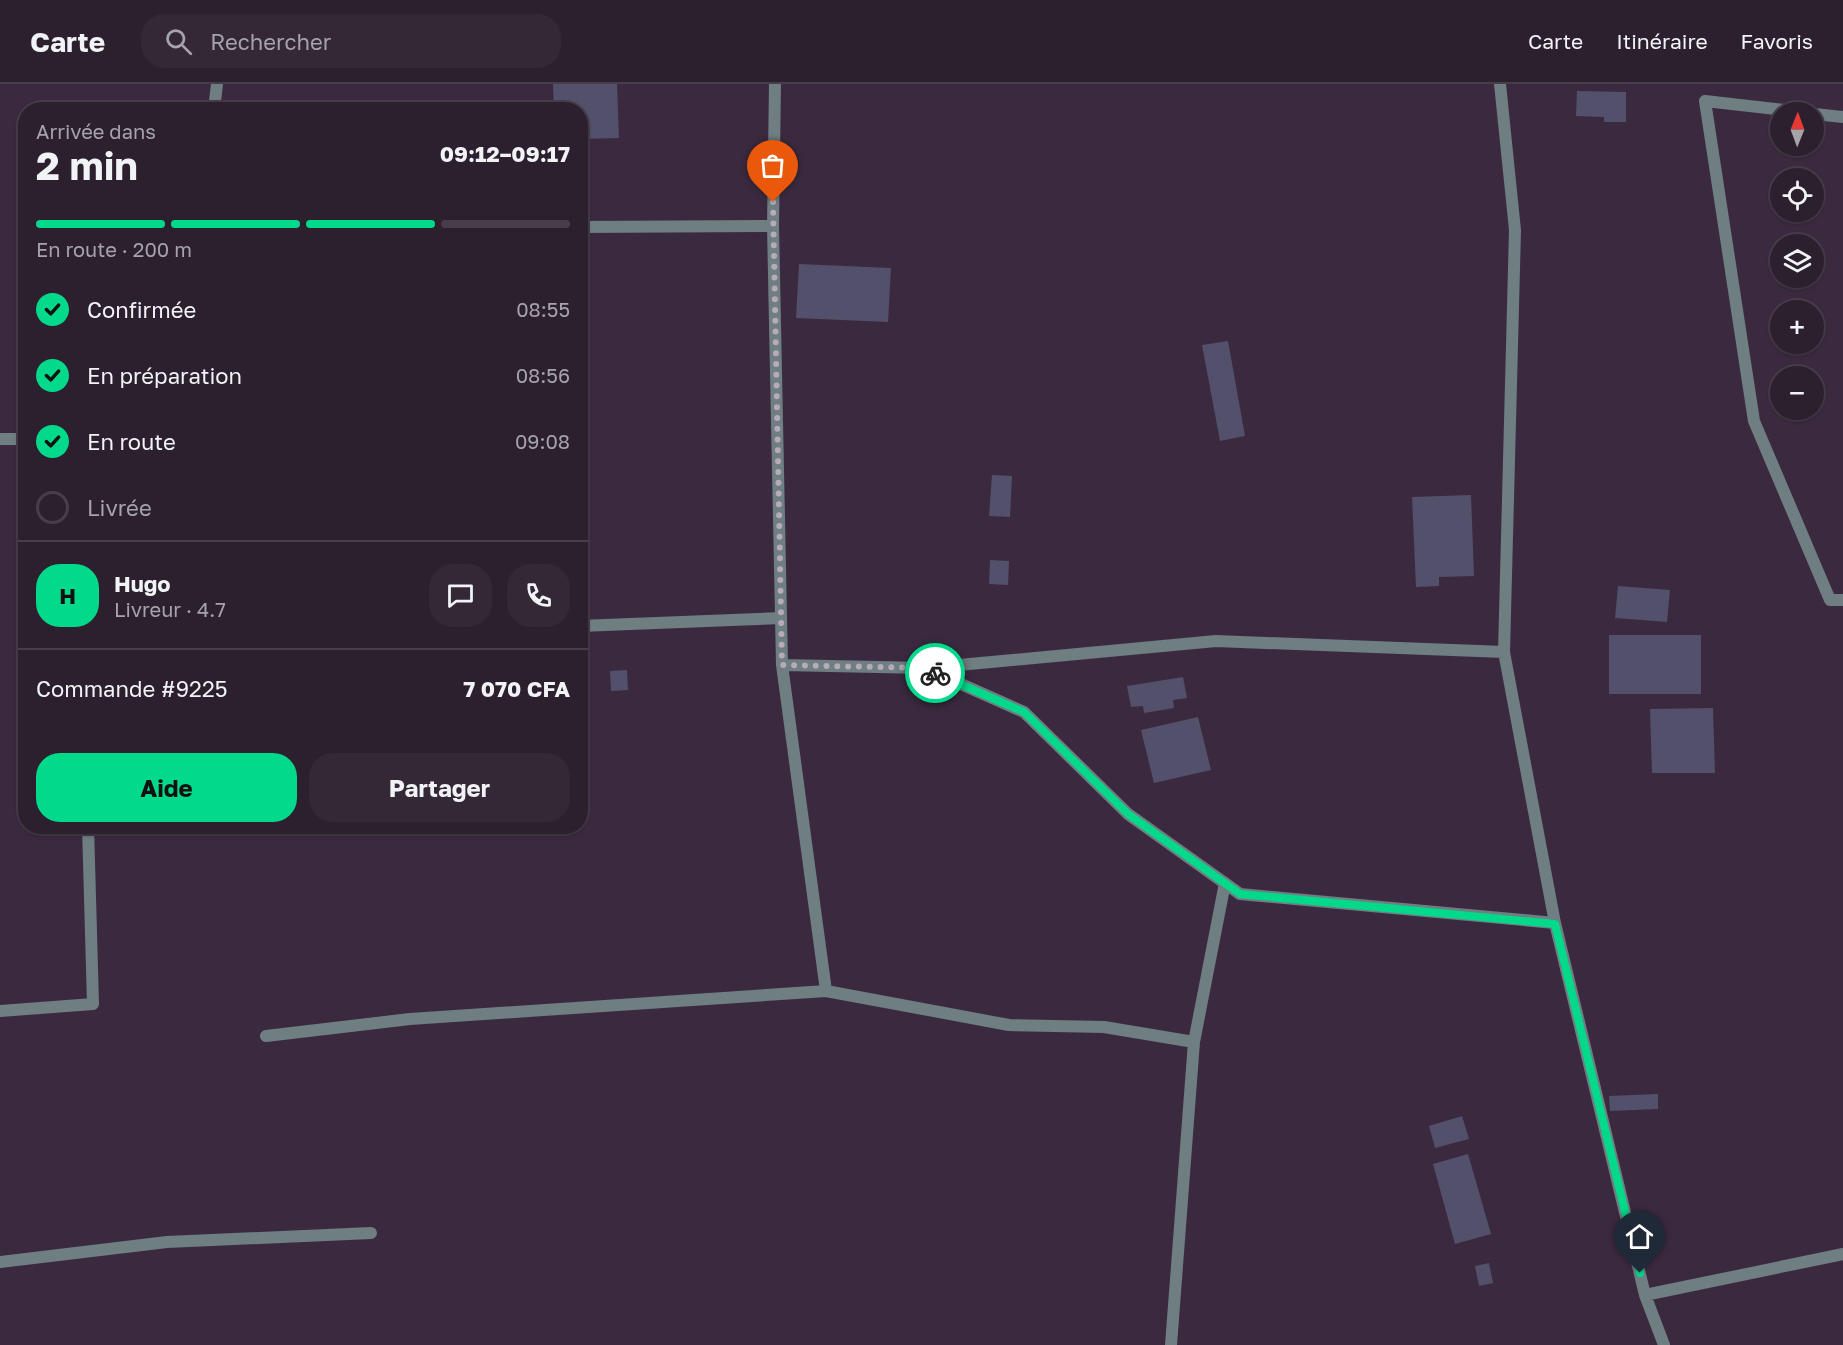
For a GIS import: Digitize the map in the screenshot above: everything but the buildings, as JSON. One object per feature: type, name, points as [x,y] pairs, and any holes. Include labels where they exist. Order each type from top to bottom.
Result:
[{"type":"street","points":[[215,102],[217,84]]},
{"type":"street","points":[[775,84],[773,226],[782,665],[826,991]]},
{"type":"street","points":[[1500,84],[1515,231],[1504,652],[1555,924],[1645,1294],[1664,1345]]},
{"type":"street","points":[[1770,108],[1705,101],[1754,421],[1830,600],[1843,600]]},
{"type":"street","points":[[1824,115],[1843,117]]},
{"type":"street","points":[[588,227],[773,226]]},
{"type":"street","points":[[0,439],[18,439]]},
{"type":"street","points":[[588,626],[781,618]]},
{"type":"street","points":[[782,665],[925,668],[1216,641],[1504,652]]},
{"type":"street","points":[[925,668],[1024,712],[1128,814],[1240,894],[1555,924]]},
{"type":"street","points":[[0,1011],[93,1004],[88,834]]},
{"type":"street","points":[[1172,1345],[1194,1042],[1225,883]]},
{"type":"street","points":[[266,1036],[410,1019],[826,991],[1009,1025],[1104,1027],[1194,1042]]},
{"type":"street","points":[[0,1262],[167,1242],[371,1233]]},
{"type":"street","points":[[1645,1294],[1843,1254]]},
{"type":"way so far","points":[[773,202],[782,665],[925,668],[935,673]]},
{"type":"route","points":[[935,673],[1024,712],[1128,814],[1240,894],[1555,924],[1640,1273]]}]
